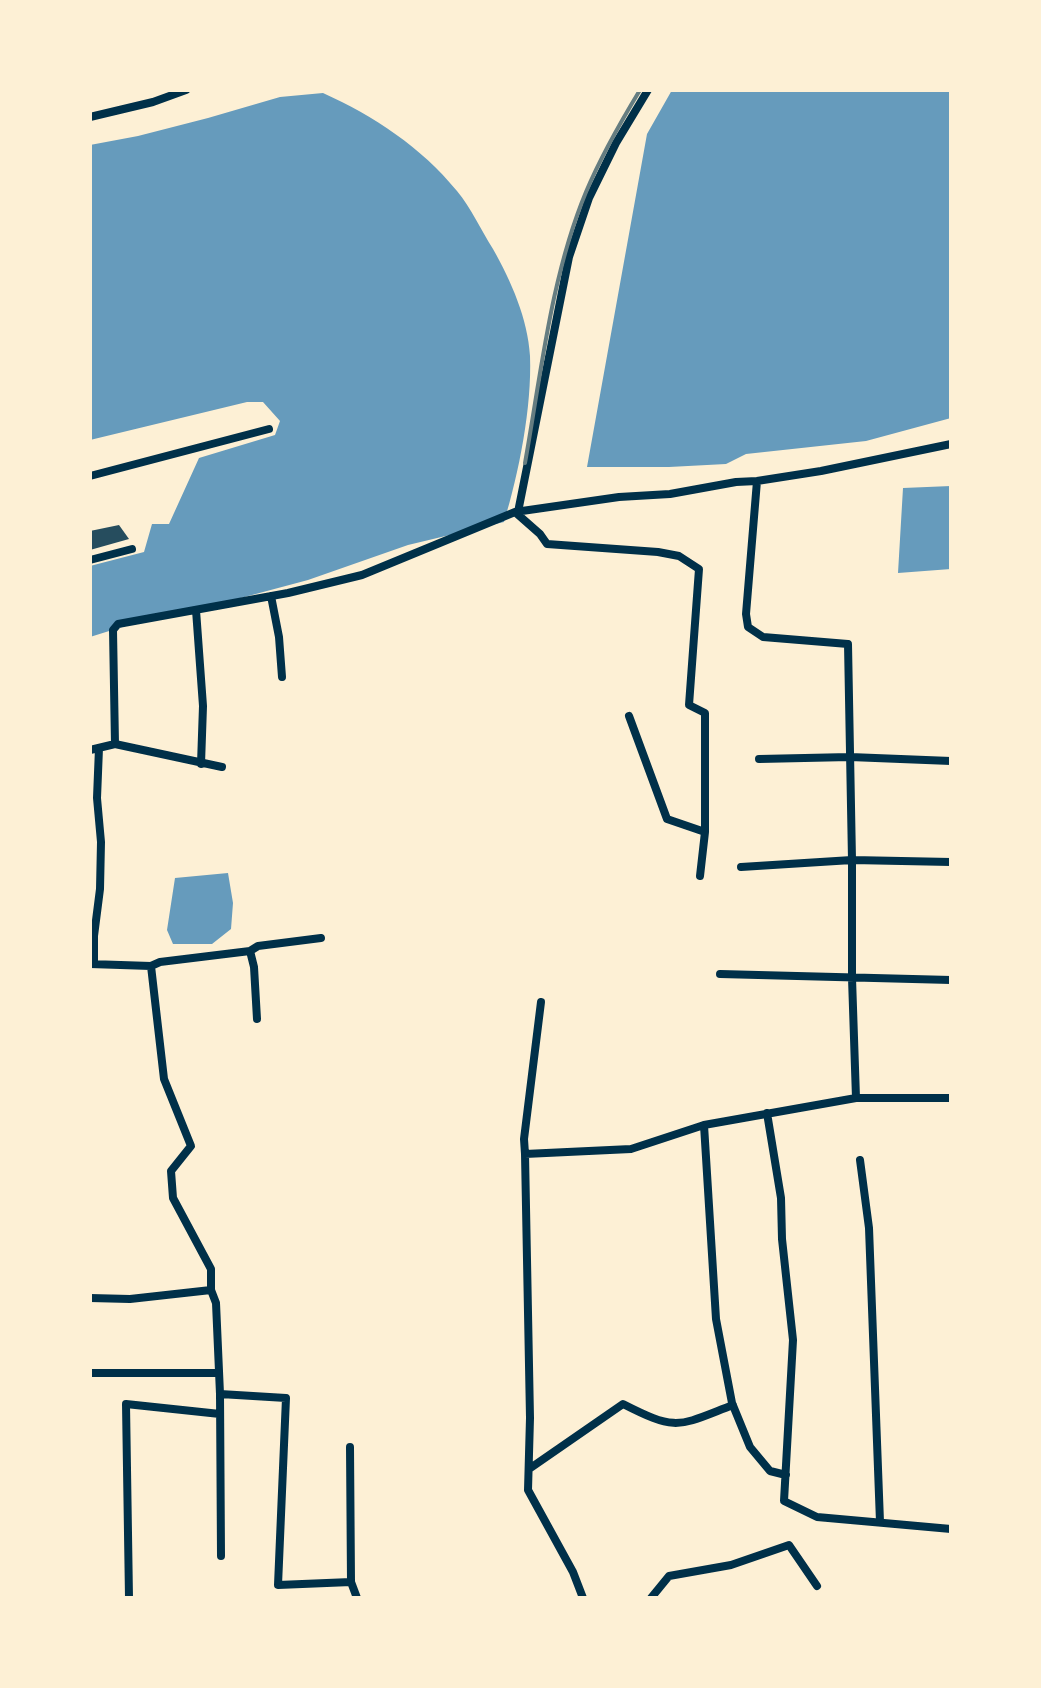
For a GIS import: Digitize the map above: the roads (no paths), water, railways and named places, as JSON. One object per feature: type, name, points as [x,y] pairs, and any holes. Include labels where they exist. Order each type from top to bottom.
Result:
[{"type":"street","points":[[90,118],[186,90]]},
{"type":"street","points":[[517,512],[569,257],[589,198],[648,90]]},
{"type":"street","points":[[90,476],[268,429]]},
{"type":"street","points":[[115,744],[114,630],[118,624],[362,575],[517,512],[758,482],[951,444]]},
{"type":"street","points":[[758,482],[748,627],[763,637],[848,644],[856,1098]]},
{"type":"street","points":[[517,512],[547,544],[658,552],[679,556],[699,570],[689,705],[705,713],[705,832],[700,876]]},
{"type":"street","points":[[90,560],[132,549]]},
{"type":"street","points":[[271,596],[282,677]]},
{"type":"street","points":[[196,610],[204,706],[201,764]]},
{"type":"street","points":[[629,716],[667,819],[705,832]]},
{"type":"street","points":[[222,767],[115,744],[95,749],[100,889],[92,964],[151,966],[320,938]]},
{"type":"street","points":[[759,758],[951,761]]},
{"type":"street","points":[[741,866],[852,860],[951,862]]},
{"type":"street","points":[[250,950],[257,1020]]},
{"type":"street","points":[[151,966],[164,1079],[191,1146],[171,1171],[173,1198],[211,1269],[216,1304],[221,1556]]},
{"type":"street","points":[[720,974],[951,980]]},
{"type":"street","points":[[541,1002],[524,1139],[528,1490],[583,1598]]},
{"type":"street","points":[[526,1154],[631,1149],[704,1125],[856,1098],[951,1098]]},
{"type":"street","points":[[766,1113],[781,1198],[793,1340],[784,1500],[817,1516],[951,1528]]},
{"type":"street","points":[[704,1125],[716,1319],[733,1405],[750,1447],[770,1472],[786,1476]]},
{"type":"street","points":[[860,1160],[869,1228],[880,1522]]},
{"type":"street","points":[[90,1298],[130,1299],[211,1290]]},
{"type":"street","points":[[90,1374],[219,1373]]},
{"type":"street","points":[[220,1394],[286,1398],[278,1585],[352,1582]]},
{"type":"street","points":[[129,1598],[126,1404],[220,1414]]},
{"type":"street","points":[[529,1469],[624,1404],[658,1422],[681,1425],[733,1405]]},
{"type":"street","points":[[350,1447],[352,1582],[357,1598]]},
{"type":"street","points":[[652,1598],[669,1576],[732,1565],[789,1545],[817,1586]]},
{"type":"water","points":[[672,90],[951,90],[951,418],[866,441],[746,454],[726,464],[587,467],[647,134]]},
{"type":"water","points":[[323,93],[396,134],[443,175],[471,212],[512,287],[526,328],[530,376],[523,440],[504,522],[408,545],[308,580],[173,611],[90,637],[90,566],[144,552],[152,524],[169,524],[199,458],[275,435],[280,421],[263,402],[247,402],[90,440],[90,145],[138,136],[280,97]]},
{"type":"water","points":[[951,486],[951,569],[898,573],[903,488]]},
{"type":"water","points":[[228,873],[233,903],[231,929],[212,944],[173,944],[167,930],[175,878]]},
{"type":"railway","points":[[525,463],[548,326],[574,224],[598,166],[640,90]]}]
